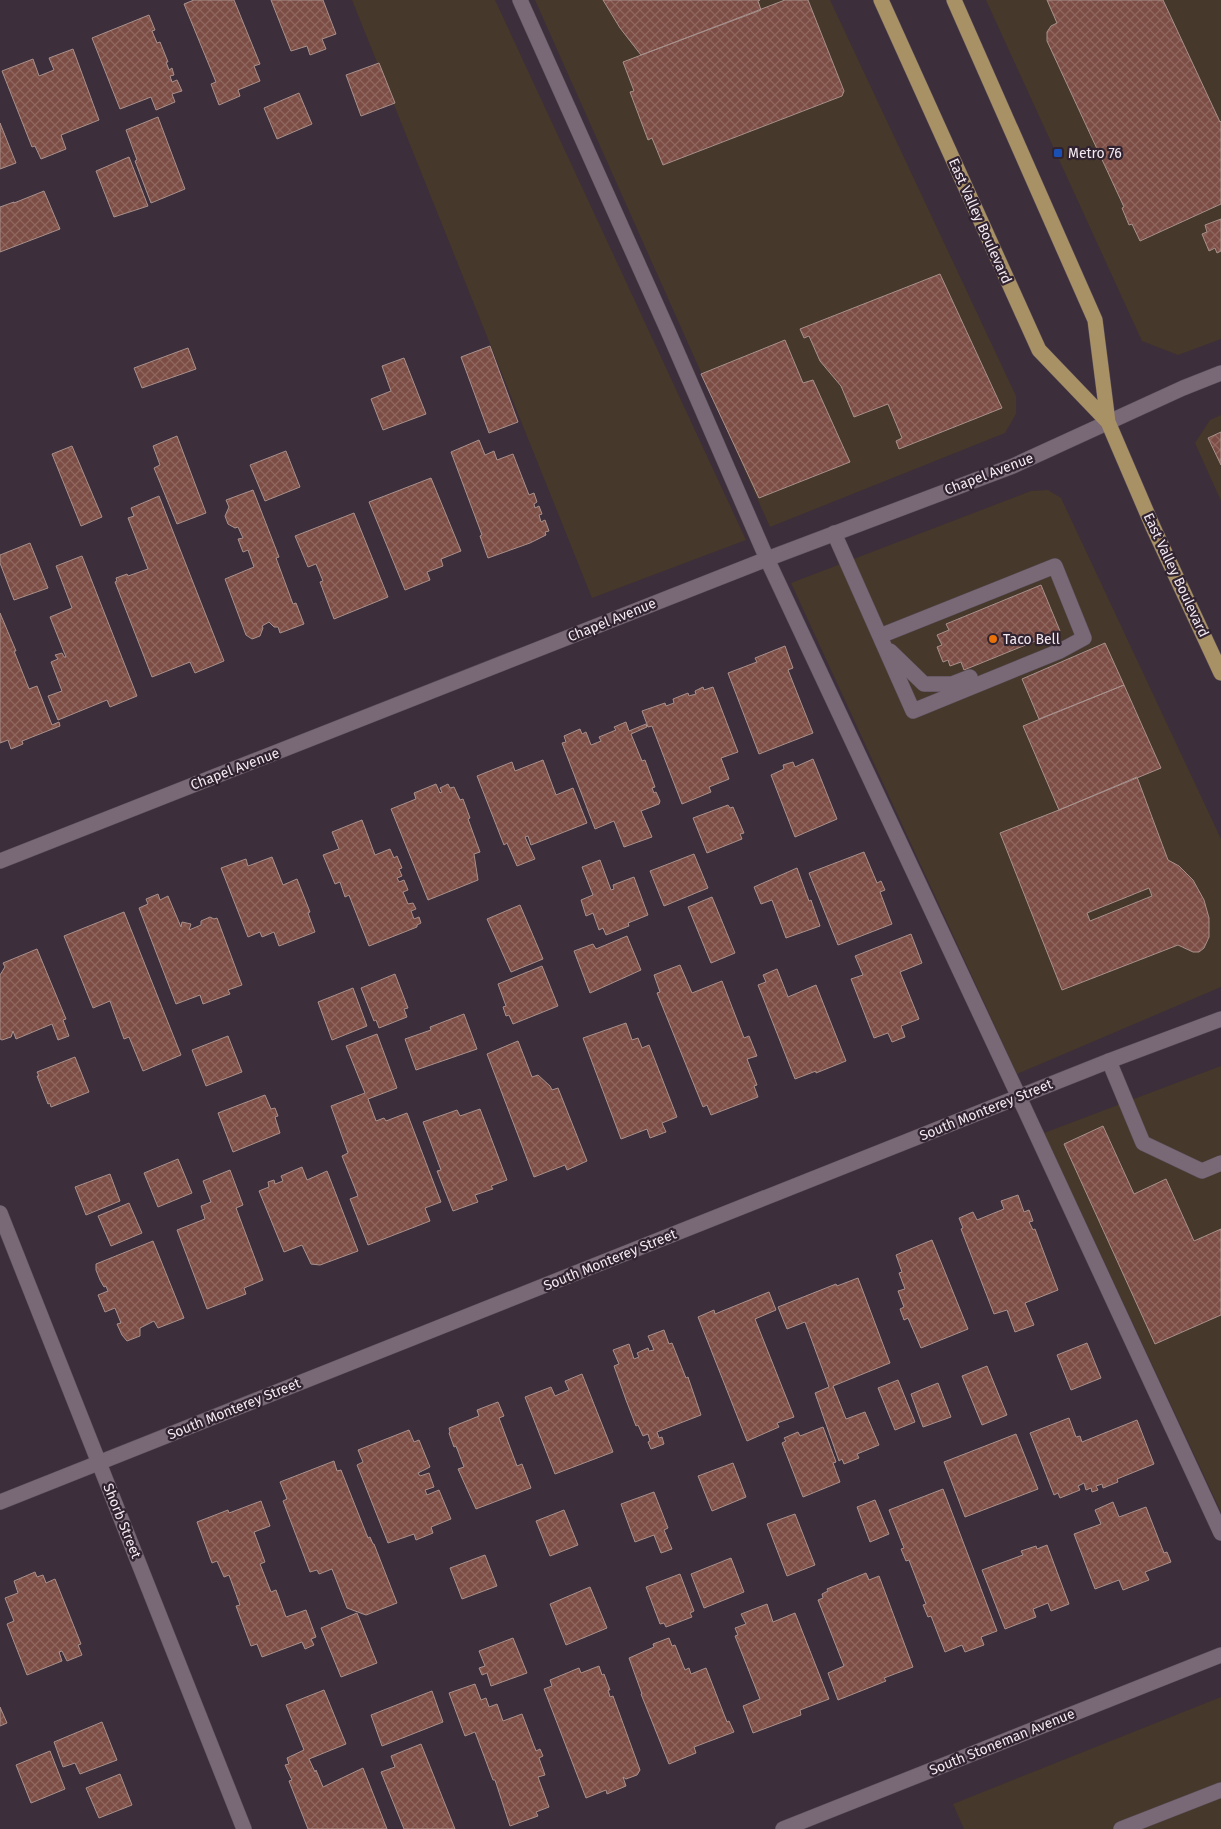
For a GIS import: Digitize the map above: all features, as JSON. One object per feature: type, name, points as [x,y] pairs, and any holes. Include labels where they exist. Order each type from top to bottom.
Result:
[{"type":"main road","name":"East Valley Boulevard","points":[[880,0],[1038,350],[1108,422]]},
{"type":"main road","name":"East Valley Boulevard","points":[[954,0],[1095,320],[1108,422],[1153,526],[1221,673]]},
{"type":"street","points":[[520,0],[665,322],[766,559],[1019,1097],[1221,1533]]},
{"type":"street","name":"Chapel Avenue","points":[[0,861],[766,559],[1013,466],[1183,388],[1221,374]]},
{"type":"street","points":[[834,534],[913,711],[1060,650],[1084,638]]},
{"type":"street","points":[[882,641],[1055,566],[1084,638]]},
{"type":"street","points":[[882,641],[924,684],[952,684],[1057,641],[1084,638]]},
{"type":"street","name":"South Monterey Street","points":[[0,1502],[1109,1061],[1221,1019]]},
{"type":"street","points":[[1109,1061],[1143,1144],[1202,1170],[1221,1162]]},
{"type":"street","name":"Shorb Street","points":[[0,1213],[244,1829]]},
{"type":"street","name":"South Stoneman Avenue","points":[[783,1829],[1221,1655]]},
{"type":"street","points":[[1121,1829],[1221,1790]]},
{"type":"shaded area","points":[[352,0],[495,0],[746,540],[592,598]]},
{"type":"shaded area","points":[[535,0],[830,0],[1016,396],[1016,414],[1005,433],[770,527]]},
{"type":"shaded area","points":[[986,0],[1221,0],[1221,339],[1178,355],[1142,341]]},
{"type":"shaded area","points":[[1221,415],[1221,501],[1195,443],[1210,420]]},
{"type":"shaded area","points":[[1048,490],[1061,498],[1221,839],[1221,987],[1017,1074],[791,583],[1031,491]]},
{"type":"shaded area","points":[[1221,1066],[1221,1512],[1044,1133]]},
{"type":"shaded area","points":[[1221,1697],[1221,1829],[964,1829],[953,1804]]},
{"type":"building","points":[[194,0],[234,0],[260,64],[254,66],[260,81],[238,90],[240,96],[219,105],[211,84],[216,82],[184,4]]},
{"type":"building","points":[[271,0],[323,0],[336,34],[322,39],[326,49],[310,55],[307,46],[291,51]]},
{"type":"building","points":[[603,0],[760,0],[758,1],[761,10],[641,55],[620,28]]},
{"type":"building","points":[[785,0],[808,0],[844,91],[842,96],[663,165],[652,138],[648,140],[630,92],[634,91],[623,62]]},
{"type":"building","points":[[1047,0],[1163,0],[1221,121],[1221,204],[1140,241],[1132,224],[1129,225],[1122,208],[1124,207],[1047,41],[1047,32],[1051,26],[1057,23]]},
{"type":"building","points":[[149,15],[155,30],[152,31],[157,43],[160,42],[169,70],[172,68],[174,75],[170,76],[172,82],[177,80],[182,91],[172,94],[175,102],[156,110],[151,97],[120,109],[92,38]]},
{"type":"building","points":[[73,49],[99,120],[61,135],[66,149],[41,159],[35,146],[32,147],[2,71],[33,59],[39,76],[54,70],[49,58]]},
{"type":"building","points":[[379,63],[395,103],[361,116],[346,75]]},
{"type":"building","points":[[299,93],[312,124],[277,139],[264,108]]},
{"type":"building","points":[[158,117],[185,189],[151,203],[135,161],[137,160],[126,130]]},
{"type":"building","points":[[0,123],[16,163],[0,169]]},
{"type":"building","points":[[129,157],[148,206],[114,217],[96,171]]},
{"type":"building","points":[[44,191],[60,229],[0,252],[0,207]]},
{"type":"building","points":[[1221,219],[1221,251],[1217,253],[1215,248],[1209,251],[1202,234],[1207,232],[1205,225]]},
{"type":"building","points":[[940,274],[1002,408],[899,449],[896,441],[902,438],[888,404],[854,417],[841,386],[820,361],[809,336],[804,338],[800,329]]},
{"type":"building","points":[[785,340],[803,383],[813,380],[850,462],[759,498],[701,374]]},
{"type":"building","points":[[490,346],[518,422],[489,433],[461,357]]},
{"type":"building","points":[[188,348],[196,369],[142,388],[134,368]]},
{"type":"building","points":[[404,358],[426,414],[383,430],[371,399],[391,391],[382,366]]},
{"type":"building","points":[[1221,432],[1221,465],[1208,438]]},
{"type":"building","points":[[177,436],[206,513],[177,524],[154,468],[160,465],[153,446]]},
{"type":"building","points":[[479,440],[485,455],[494,451],[497,460],[513,454],[529,495],[534,493],[537,502],[534,504],[535,508],[539,506],[542,514],[539,515],[541,522],[545,520],[549,531],[545,532],[546,535],[530,543],[488,558],[480,536],[482,535],[451,452]]},
{"type":"building","points":[[72,446],[102,517],[81,526],[52,454]]},
{"type":"building","points":[[286,451],[300,487],[265,501],[250,465]]},
{"type":"building","points":[[431,478],[461,551],[441,559],[443,566],[427,572],[430,580],[405,590],[369,502]]},
{"type":"building","points":[[253,490],[279,557],[276,558],[293,604],[296,603],[304,624],[280,633],[278,627],[274,627],[269,622],[262,626],[260,636],[252,639],[246,635],[225,579],[254,567],[248,550],[243,552],[238,539],[243,538],[238,527],[235,528],[228,524],[225,516],[229,507],[226,500]]},
{"type":"building","points":[[159,496],[224,661],[195,673],[190,662],[152,677],[115,582],[117,581],[116,578],[148,569],[128,518],[134,516],[131,508]]},
{"type":"building","points":[[354,513],[388,597],[334,619],[320,582],[323,581],[316,564],[308,567],[295,536]]},
{"type":"building","points":[[30,543],[48,588],[14,600],[0,563],[0,555]]},
{"type":"building","points":[[82,556],[137,696],[110,707],[107,700],[58,720],[48,696],[62,691],[51,662],[58,659],[55,655],[62,653],[66,657],[50,617],[72,608],[56,566]]},
{"type":"building","points":[[1041,585],[1060,631],[964,670],[961,662],[950,666],[948,660],[943,662],[937,647],[942,645],[937,635],[949,630],[946,624]]},
{"type":"building","points":[[0,613],[29,689],[37,686],[52,725],[59,722],[60,726],[22,741],[23,744],[11,749],[8,740],[0,743]]},
{"type":"building","points":[[1105,643],[1124,685],[1039,719],[1022,679]]},
{"type":"building","points":[[785,646],[793,668],[788,670],[813,733],[759,754],[728,673],[757,662],[755,658]]},
{"type":"building","points":[[1124,685],[1161,768],[1059,810],[1023,726]]},
{"type":"building","points":[[703,687],[704,690],[713,687],[738,752],[721,758],[729,779],[709,787],[711,792],[682,804],[652,726],[648,727],[642,711],[665,703],[666,706],[674,703],[673,699],[688,693],[689,696],[696,694],[695,691]]},
{"type":"building","points":[[626,722],[629,731],[646,724],[647,727],[631,734],[642,761],[645,760],[655,787],[652,788],[660,801],[659,804],[641,811],[652,837],[624,847],[614,821],[595,829],[562,743],[566,742],[564,736],[580,729],[582,734],[586,732],[591,745],[601,741],[599,737],[616,730],[614,727]]},
{"type":"building","points":[[813,759],[837,819],[795,837],[771,775],[784,769],[783,765],[793,762],[795,767]]},
{"type":"building","points":[[543,760],[556,795],[573,788],[587,823],[531,845],[528,836],[525,837],[535,859],[517,866],[507,843],[504,845],[477,776],[512,762],[515,771]]},
{"type":"building","points":[[1137,777],[1168,860],[1179,866],[1193,880],[1204,900],[1209,918],[1209,937],[1204,948],[1199,952],[1193,952],[1178,945],[1062,990],[1000,833]],"holes":[[[1149,888],[1152,896],[1090,921],[1087,913]]]},
{"type":"building","points":[[436,784],[440,793],[442,792],[440,788],[448,784],[450,788],[454,787],[460,800],[463,799],[480,852],[474,854],[478,880],[428,900],[391,809],[416,799],[414,793]]},
{"type":"building","points":[[728,805],[730,808],[733,807],[744,833],[740,834],[742,839],[707,853],[693,818]]},
{"type":"building","points":[[362,820],[375,855],[390,849],[394,858],[397,856],[402,868],[399,869],[402,876],[397,878],[399,882],[404,880],[408,890],[403,892],[408,904],[413,903],[416,909],[411,911],[414,919],[419,917],[421,923],[417,927],[369,946],[349,895],[345,897],[340,882],[335,884],[323,855],[339,849],[332,832]]},
{"type":"building","points":[[864,852],[877,883],[881,881],[885,890],[880,892],[892,924],[838,945],[809,873]]},
{"type":"building","points":[[694,854],[708,888],[664,906],[650,871]]},
{"type":"building","points":[[272,857],[283,885],[297,879],[310,912],[308,913],[315,932],[279,946],[274,932],[262,937],[260,932],[248,937],[221,868],[246,859],[248,866]]},
{"type":"building","points":[[600,860],[611,890],[614,889],[613,885],[634,877],[648,915],[628,923],[629,926],[606,935],[603,928],[599,930],[593,913],[586,916],[581,900],[593,895],[582,867]]},
{"type":"building","points":[[797,868],[820,926],[786,938],[772,900],[761,904],[754,887]]},
{"type":"building","points":[[158,894],[160,900],[168,896],[181,927],[182,922],[191,924],[189,930],[201,925],[201,921],[210,917],[217,918],[242,985],[228,990],[230,994],[203,1004],[200,995],[176,1004],[139,908],[148,904],[146,899]]},
{"type":"building","points":[[712,897],[735,953],[711,963],[688,907]]},
{"type":"building","points":[[520,905],[543,959],[511,972],[487,919]]},
{"type":"building","points":[[124,912],[181,1055],[143,1071],[129,1037],[124,1039],[110,1001],[93,1008],[64,936]]},
{"type":"building","points":[[911,934],[922,963],[900,972],[919,1019],[901,1026],[905,1037],[892,1042],[888,1033],[874,1038],[851,979],[863,975],[855,956]]},
{"type":"building","points":[[627,936],[641,970],[590,993],[574,951],[593,944],[596,949]]},
{"type":"building","points":[[37,949],[66,1019],[63,1020],[69,1036],[58,1040],[52,1024],[16,1039],[13,1031],[11,1037],[2,1040],[0,1039],[0,975],[5,967],[3,963]]},
{"type":"building","points":[[680,965],[692,993],[722,981],[744,1038],[749,1036],[757,1056],[747,1059],[757,1085],[754,1086],[758,1097],[711,1115],[707,1105],[703,1107],[657,993],[660,992],[654,975]]},
{"type":"building","points":[[542,966],[558,1006],[513,1024],[509,1015],[506,1016],[503,1007],[506,1006],[498,984]]},
{"type":"building","points":[[777,969],[788,997],[816,985],[846,1061],[795,1079],[758,985],[766,982],[763,975]]},
{"type":"building","points":[[395,974],[408,1008],[404,1009],[407,1017],[379,1028],[376,1020],[374,1021],[361,988]]},
{"type":"building","points":[[353,988],[367,1026],[332,1040],[318,1002]]},
{"type":"building","points":[[464,1014],[477,1049],[416,1070],[405,1039],[431,1030],[430,1027]]},
{"type":"building","points":[[626,1023],[632,1040],[638,1038],[642,1048],[649,1045],[677,1117],[662,1123],[666,1132],[650,1138],[647,1129],[621,1139],[583,1038]]},
{"type":"building","points":[[377,1034],[397,1088],[368,1099],[376,1121],[384,1118],[386,1121],[407,1113],[441,1202],[425,1208],[430,1221],[368,1245],[350,1199],[358,1196],[342,1156],[348,1153],[331,1106],[365,1093],[346,1046]]},
{"type":"building","points":[[228,1036],[242,1072],[206,1086],[192,1050]]},
{"type":"building","points":[[518,1041],[532,1077],[538,1075],[552,1090],[558,1088],[587,1161],[567,1170],[565,1165],[534,1177],[487,1054]]},
{"type":"building","points":[[75,1057],[89,1092],[51,1107],[50,1103],[48,1104],[37,1072]]},
{"type":"building","points":[[265,1095],[271,1109],[275,1108],[278,1116],[275,1117],[280,1133],[233,1152],[218,1113]]},
{"type":"building","points":[[480,1109],[507,1180],[491,1186],[493,1189],[475,1195],[478,1202],[453,1211],[437,1171],[441,1170],[423,1122],[457,1110],[460,1116]]},
{"type":"building","points":[[1103,1126],[1134,1194],[1166,1179],[1194,1241],[1221,1229],[1221,1315],[1155,1344],[1064,1144]]},
{"type":"building","points":[[178,1159],[192,1193],[158,1207],[144,1173]]},
{"type":"building","points":[[302,1167],[307,1180],[327,1171],[358,1251],[320,1265],[311,1264],[302,1245],[284,1252],[259,1191],[269,1187],[268,1182],[274,1180],[275,1184],[283,1181],[281,1176]]},
{"type":"building","points":[[230,1170],[243,1205],[236,1208],[263,1280],[244,1288],[246,1294],[207,1309],[177,1230],[205,1219],[201,1206],[211,1202],[203,1181]]},
{"type":"building","points":[[110,1174],[120,1201],[86,1215],[75,1187]]},
{"type":"building","points":[[1018,1195],[1024,1212],[1029,1210],[1033,1221],[1029,1222],[1033,1230],[1035,1229],[1058,1290],[1025,1303],[1034,1325],[1015,1332],[1007,1310],[994,1314],[961,1229],[963,1228],[959,1218],[973,1212],[977,1220],[1004,1209],[1001,1201]]},
{"type":"building","points":[[129,1203],[142,1233],[111,1246],[98,1216]]},
{"type":"building","points":[[932,1240],[968,1329],[921,1348],[908,1318],[904,1320],[900,1309],[904,1307],[898,1291],[905,1289],[899,1273],[902,1272],[896,1255]]},
{"type":"building","points":[[153,1241],[184,1318],[158,1328],[154,1321],[140,1328],[140,1336],[127,1341],[117,1324],[121,1323],[115,1308],[105,1312],[98,1295],[108,1291],[100,1280],[96,1264]]},
{"type":"building","points":[[858,1278],[890,1363],[833,1386],[846,1419],[865,1412],[879,1445],[857,1454],[859,1458],[844,1464],[842,1459],[839,1461],[815,1393],[829,1387],[805,1322],[787,1329],[778,1307],[836,1284],[837,1286]]},
{"type":"building","points":[[769,1292],[776,1310],[755,1319],[794,1417],[777,1423],[779,1427],[747,1441],[698,1317],[714,1310],[715,1314]]},
{"type":"building","points":[[664,1330],[669,1344],[672,1343],[686,1378],[688,1377],[701,1415],[657,1432],[659,1438],[662,1437],[664,1444],[651,1449],[648,1442],[650,1441],[648,1434],[643,1436],[638,1425],[636,1426],[626,1400],[614,1366],[619,1364],[613,1350],[629,1344],[634,1359],[639,1357],[637,1353],[648,1348],[649,1351],[654,1350],[648,1336]]},
{"type":"building","points":[[1087,1343],[1101,1378],[1071,1390],[1057,1355]]},
{"type":"building","points":[[987,1366],[1007,1415],[982,1425],[962,1376]]},
{"type":"building","points":[[582,1374],[613,1452],[555,1474],[525,1397],[551,1387],[555,1396],[569,1390],[565,1381]]},
{"type":"building","points":[[898,1380],[915,1422],[895,1430],[878,1388]]},
{"type":"building","points":[[938,1383],[951,1417],[923,1427],[911,1394]]},
{"type":"building","points":[[498,1402],[504,1416],[499,1418],[517,1466],[522,1464],[531,1488],[476,1509],[458,1469],[464,1467],[456,1446],[454,1447],[449,1428],[479,1416],[477,1410]]},
{"type":"building","points":[[1069,1418],[1076,1437],[1080,1436],[1082,1442],[1137,1420],[1154,1464],[1117,1479],[1118,1482],[1103,1488],[1102,1484],[1096,1486],[1098,1490],[1092,1492],[1091,1488],[1086,1490],[1084,1483],[1078,1486],[1080,1490],[1060,1498],[1058,1493],[1054,1495],[1030,1433]]},
{"type":"building","points":[[823,1427],[836,1462],[833,1463],[840,1482],[803,1497],[782,1443],[786,1441],[784,1438],[798,1432],[800,1436]]},
{"type":"building","points":[[409,1430],[414,1442],[419,1440],[430,1467],[418,1473],[420,1476],[429,1473],[434,1487],[425,1490],[427,1495],[439,1490],[451,1519],[431,1527],[433,1533],[416,1540],[414,1534],[388,1543],[357,1465],[363,1462],[358,1450]]},
{"type":"building","points":[[1016,1434],[1038,1489],[965,1517],[944,1462]]},
{"type":"building","points":[[334,1461],[337,1471],[341,1470],[368,1538],[370,1537],[374,1544],[397,1603],[366,1615],[347,1608],[332,1569],[319,1574],[317,1570],[310,1572],[283,1501],[287,1499],[280,1482]]},
{"type":"building","points":[[733,1463],[746,1497],[712,1511],[698,1476]]},
{"type":"building","points":[[943,1489],[997,1631],[981,1637],[984,1645],[965,1652],[962,1645],[945,1652],[931,1616],[928,1617],[923,1605],[926,1604],[909,1560],[906,1561],[901,1549],[904,1548],[889,1510]]},
{"type":"building","points":[[654,1492],[668,1528],[664,1530],[672,1549],[661,1553],[654,1535],[635,1542],[621,1504]]},
{"type":"building","points":[[875,1500],[889,1534],[870,1542],[857,1507]]},
{"type":"building","points":[[261,1501],[270,1526],[254,1532],[265,1562],[260,1564],[271,1592],[276,1590],[286,1617],[306,1610],[316,1637],[311,1639],[314,1645],[305,1649],[302,1642],[262,1657],[257,1644],[251,1646],[236,1606],[240,1605],[229,1575],[224,1577],[217,1561],[212,1563],[197,1522],[228,1510],[229,1513]]},
{"type":"building","points":[[1113,1502],[1119,1517],[1146,1507],[1164,1553],[1167,1552],[1171,1562],[1145,1572],[1149,1580],[1123,1590],[1119,1580],[1095,1589],[1074,1534],[1101,1524],[1095,1510]]},
{"type":"building","points":[[564,1510],[578,1545],[550,1556],[536,1521]]},
{"type":"building","points":[[795,1514],[815,1565],[787,1576],[767,1524]]},
{"type":"building","points":[[1047,1545],[1069,1604],[1051,1611],[1048,1603],[1033,1609],[1036,1617],[1005,1629],[982,1570],[1023,1555],[1021,1551],[1036,1546],[1037,1549]]},
{"type":"building","points":[[485,1555],[497,1586],[462,1599],[450,1568]]},
{"type":"building","points":[[731,1558],[744,1592],[704,1608],[691,1574]]},
{"type":"building","points":[[35,1572],[37,1577],[43,1575],[46,1583],[55,1579],[81,1644],[78,1645],[82,1655],[67,1661],[62,1651],[59,1652],[62,1661],[27,1675],[7,1624],[14,1621],[5,1598],[18,1593],[14,1581]]},
{"type":"building","points":[[866,1573],[869,1580],[879,1576],[913,1667],[884,1678],[886,1681],[838,1700],[828,1673],[844,1666],[818,1600],[823,1598],[822,1594],[828,1591],[827,1589]]},
{"type":"building","points":[[680,1574],[694,1611],[690,1613],[692,1617],[666,1627],[664,1623],[660,1624],[646,1587]]},
{"type":"building","points":[[590,1587],[607,1628],[566,1645],[550,1604]]},
{"type":"building","points":[[767,1604],[773,1622],[795,1613],[829,1699],[800,1710],[801,1715],[753,1733],[743,1706],[760,1699],[735,1636],[738,1635],[735,1628],[746,1624],[741,1614]]},
{"type":"building","points":[[357,1613],[377,1663],[341,1677],[321,1628]]},
{"type":"building","points":[[513,1638],[527,1673],[491,1686],[487,1673],[482,1675],[479,1668],[485,1666],[479,1651]]},
{"type":"building","points":[[669,1638],[672,1646],[675,1645],[685,1670],[689,1668],[691,1674],[706,1668],[727,1722],[729,1721],[734,1732],[694,1747],[696,1753],[669,1764],[629,1658],[654,1647],[653,1644]]},
{"type":"building","points":[[599,1666],[610,1690],[608,1690],[610,1697],[613,1696],[640,1770],[637,1775],[626,1779],[623,1777],[626,1786],[607,1794],[606,1790],[586,1798],[544,1689],[552,1686],[550,1680],[579,1668],[581,1673]]},
{"type":"building","points":[[475,1684],[481,1700],[486,1698],[489,1707],[497,1704],[503,1721],[522,1714],[536,1751],[540,1749],[543,1756],[539,1758],[545,1775],[538,1777],[549,1807],[536,1812],[538,1816],[510,1826],[495,1780],[493,1780],[475,1732],[465,1736],[449,1693]]},
{"type":"building","points":[[324,1690],[346,1744],[309,1759],[323,1787],[363,1768],[387,1829],[308,1829],[289,1781],[292,1780],[285,1765],[289,1764],[287,1758],[304,1750],[286,1705]]},
{"type":"building","points":[[432,1691],[443,1722],[382,1746],[371,1715]]},
{"type":"building","points":[[0,1707],[7,1723],[0,1726]]},
{"type":"building","points":[[102,1722],[117,1760],[80,1774],[75,1763],[63,1767],[54,1742]]},
{"type":"building","points":[[421,1744],[455,1829],[404,1829],[381,1772],[395,1767],[391,1756]]},
{"type":"building","points":[[50,1751],[65,1789],[31,1803],[16,1765]]},
{"type":"building","points":[[120,1774],[132,1805],[99,1818],[86,1788]]},
{"type":"place","name":"Metro 76","points":[[1058,153]]},
{"type":"place","name":"Taco Bell","points":[[993,639]]}]
